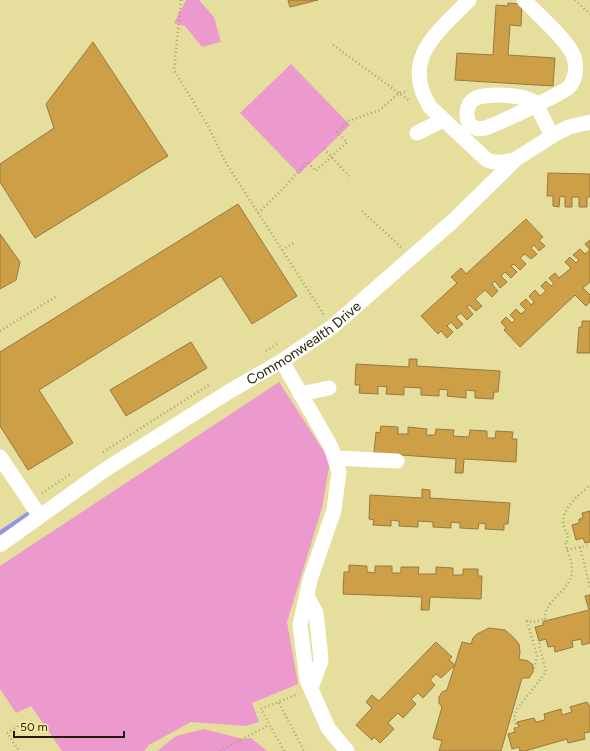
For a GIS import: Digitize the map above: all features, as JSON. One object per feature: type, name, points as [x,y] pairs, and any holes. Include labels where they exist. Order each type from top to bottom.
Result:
[{"type":"street","points":[[469,0],[425,48],[418,68],[424,96],[443,120],[487,160],[492,162],[506,162],[516,159]]},
{"type":"street","points":[[524,0],[568,45],[574,56],[576,69],[574,80],[567,88],[536,104],[552,136]]},
{"type":"street","points":[[417,133],[443,120]]},
{"type":"street","name":"Commonwealth Drive","points":[[0,545],[39,515],[166,430],[282,362],[332,327],[387,280],[482,194],[516,159],[569,127],[590,122]]},
{"type":"street","points":[[482,194],[487,170],[487,160]]},
{"type":"street","points":[[282,362],[331,447],[339,472],[334,510],[306,596],[300,625],[307,680],[328,728],[347,751]]},
{"type":"street","points":[[300,394],[329,388]]},
{"type":"street","points":[[0,457],[39,515]]},
{"type":"street","points":[[335,458],[397,461]]},
{"type":"path","points":[[181,0],[174,70],[208,126],[226,163],[332,327]]},
{"type":"path","points":[[575,0],[590,14]]},
{"type":"path","points":[[333,45],[416,106]]},
{"type":"path","points":[[258,212],[279,193],[308,162],[316,171],[347,142],[337,132],[348,121],[380,110],[399,93],[415,90]]},
{"type":"path","points":[[324,149],[349,176]]},
{"type":"path","points":[[362,210],[404,250]]},
{"type":"path","points":[[282,250],[294,243]]},
{"type":"path","points":[[0,331],[57,296]]},
{"type":"path","points":[[533,672],[537,656],[528,621],[534,622],[545,620],[546,610],[566,586],[572,576],[572,566],[565,542],[567,541],[568,535],[564,528],[564,516],[575,498],[590,485]]},
{"type":"path","points":[[567,550],[590,544]]},
{"type":"path","points":[[580,547],[590,587]]},
{"type":"path","points":[[517,728],[514,718],[517,709],[546,672],[539,644],[540,641]]},
{"type":"path","points":[[534,646],[539,644]]},
{"type":"path","points":[[284,751],[261,709],[279,703],[311,688]]},
{"type":"path","points":[[279,703],[304,751]]},
{"type":"path","points":[[220,751],[269,725]]},
{"type":"path","points":[[18,726],[7,733],[19,751]]},
{"type":"shaded area","points":[[186,0],[199,0],[214,17],[221,42],[202,47],[185,26],[174,23]]},
{"type":"shaded area","points":[[291,64],[350,125],[299,174],[240,113]]},
{"type":"shaded area","points":[[279,382],[330,461],[322,508],[287,622],[298,684],[252,703],[259,722],[246,726],[191,722],[149,745],[144,751],[62,751],[31,706],[16,713],[0,689],[0,566]]},
{"type":"shaded area","points":[[204,729],[243,739],[251,738],[267,751],[157,751],[176,736]]},
{"type":"building","points":[[288,0],[318,0],[290,7]]},
{"type":"building","points":[[508,3],[522,4],[521,26],[510,25],[508,55],[555,58],[553,86],[455,80],[457,53],[493,55],[496,5],[508,6]]},
{"type":"building","points":[[93,42],[168,156],[35,238],[0,182],[0,164],[54,128],[46,104]]},
{"type":"building","points":[[548,173],[590,174],[590,197],[587,197],[587,207],[579,207],[579,197],[572,197],[572,207],[565,207],[565,197],[560,196],[559,207],[553,206],[553,196],[547,196]]},
{"type":"building","points":[[238,204],[297,296],[252,324],[221,276],[39,390],[73,443],[28,470],[0,426],[0,352]]},
{"type":"building","points":[[526,219],[543,237],[539,240],[545,246],[539,251],[534,245],[531,248],[537,254],[531,259],[525,254],[520,258],[526,264],[520,270],[514,264],[511,266],[517,272],[511,278],[505,272],[501,276],[507,282],[500,288],[495,281],[492,284],[498,291],[492,297],[485,290],[475,299],[482,306],[476,311],[469,305],[467,307],[473,314],[467,320],[461,313],[456,317],[463,324],[457,329],[451,322],[447,326],[453,332],[447,338],[441,331],[438,334],[421,316],[457,283],[451,277],[461,268],[466,274]]},
{"type":"building","points":[[0,234],[20,262],[16,280],[0,289]]},
{"type":"building","points":[[590,240],[590,250],[585,244]]},
{"type":"building","points":[[580,249],[585,254],[590,250],[590,282],[583,288],[590,295],[590,302],[586,306],[575,295],[520,347],[504,330],[506,328],[501,322],[506,317],[512,323],[515,320],[510,315],[516,309],[521,314],[526,310],[520,304],[526,299],[531,305],[534,302],[529,296],[535,290],[540,296],[546,291],[541,286],[546,281],[551,286],[554,284],[549,278],[555,273],[559,278],[571,268],[565,262],[570,257],[576,263],[579,260],[573,255]]},
{"type":"building","points":[[582,321],[590,321],[590,353],[577,353],[579,327],[582,327]]},
{"type":"building","points":[[191,342],[207,368],[126,416],[110,390]]},
{"type":"building","points":[[409,359],[417,359],[417,366],[500,371],[498,392],[494,392],[493,399],[475,398],[475,391],[466,390],[466,398],[447,396],[448,390],[439,389],[439,396],[421,395],[421,388],[404,387],[404,395],[386,394],[387,387],[378,386],[378,394],[359,393],[360,385],[355,385],[356,364],[409,367]]},
{"type":"building","points":[[381,426],[398,427],[398,434],[408,434],[408,427],[427,429],[426,435],[435,435],[436,429],[454,430],[453,436],[469,437],[470,430],[487,431],[487,438],[495,438],[496,431],[513,432],[512,439],[517,439],[516,462],[464,459],[463,473],[455,473],[456,459],[374,453],[376,432],[380,433]]},
{"type":"building","points":[[422,489],[430,490],[430,498],[510,503],[508,524],[504,524],[504,530],[485,529],[486,524],[479,523],[478,529],[460,528],[460,523],[451,522],[451,528],[433,527],[433,522],[418,521],[418,527],[399,526],[399,521],[391,520],[391,526],[373,525],[374,520],[369,519],[370,495],[422,498]]},
{"type":"building","points":[[590,511],[590,542],[585,543],[583,538],[576,540],[572,525],[579,523],[579,519],[583,518],[582,513]]},
{"type":"building","points":[[349,565],[367,566],[367,572],[375,573],[375,566],[392,566],[392,573],[401,573],[401,567],[419,567],[418,574],[436,574],[436,567],[453,568],[453,575],[463,575],[463,569],[478,569],[478,576],[482,576],[481,599],[430,597],[429,610],[421,610],[422,597],[343,594],[344,572],[349,572]]},
{"type":"building","points":[[590,595],[590,643],[582,645],[581,639],[572,641],[573,647],[555,652],[554,646],[548,647],[546,639],[539,641],[535,627],[543,625],[543,622],[545,621],[589,610],[585,596]]},
{"type":"building","points":[[489,628],[505,630],[519,644],[519,659],[528,661],[533,665],[533,672],[529,678],[522,678],[501,751],[439,751],[442,741],[433,738],[442,707],[439,703],[439,697],[442,692],[447,690],[462,642],[471,644],[473,638],[477,634]]},
{"type":"building","points":[[436,642],[452,657],[449,660],[455,665],[441,678],[436,674],[430,680],[435,685],[423,698],[418,693],[411,699],[416,704],[403,718],[398,713],[388,723],[394,729],[380,743],[374,737],[372,740],[356,725],[372,708],[366,702],[372,695],[379,701]]},
{"type":"building","points":[[587,702],[590,707],[590,732],[584,733],[585,739],[568,743],[567,739],[525,751],[520,751],[519,747],[512,749],[508,734],[515,732],[514,728],[519,727],[517,722],[534,718],[536,722],[545,720],[544,714],[561,709],[562,715],[572,712],[570,707]]},
{"type":"waterway","points":[[0,533],[28,514]]}]
